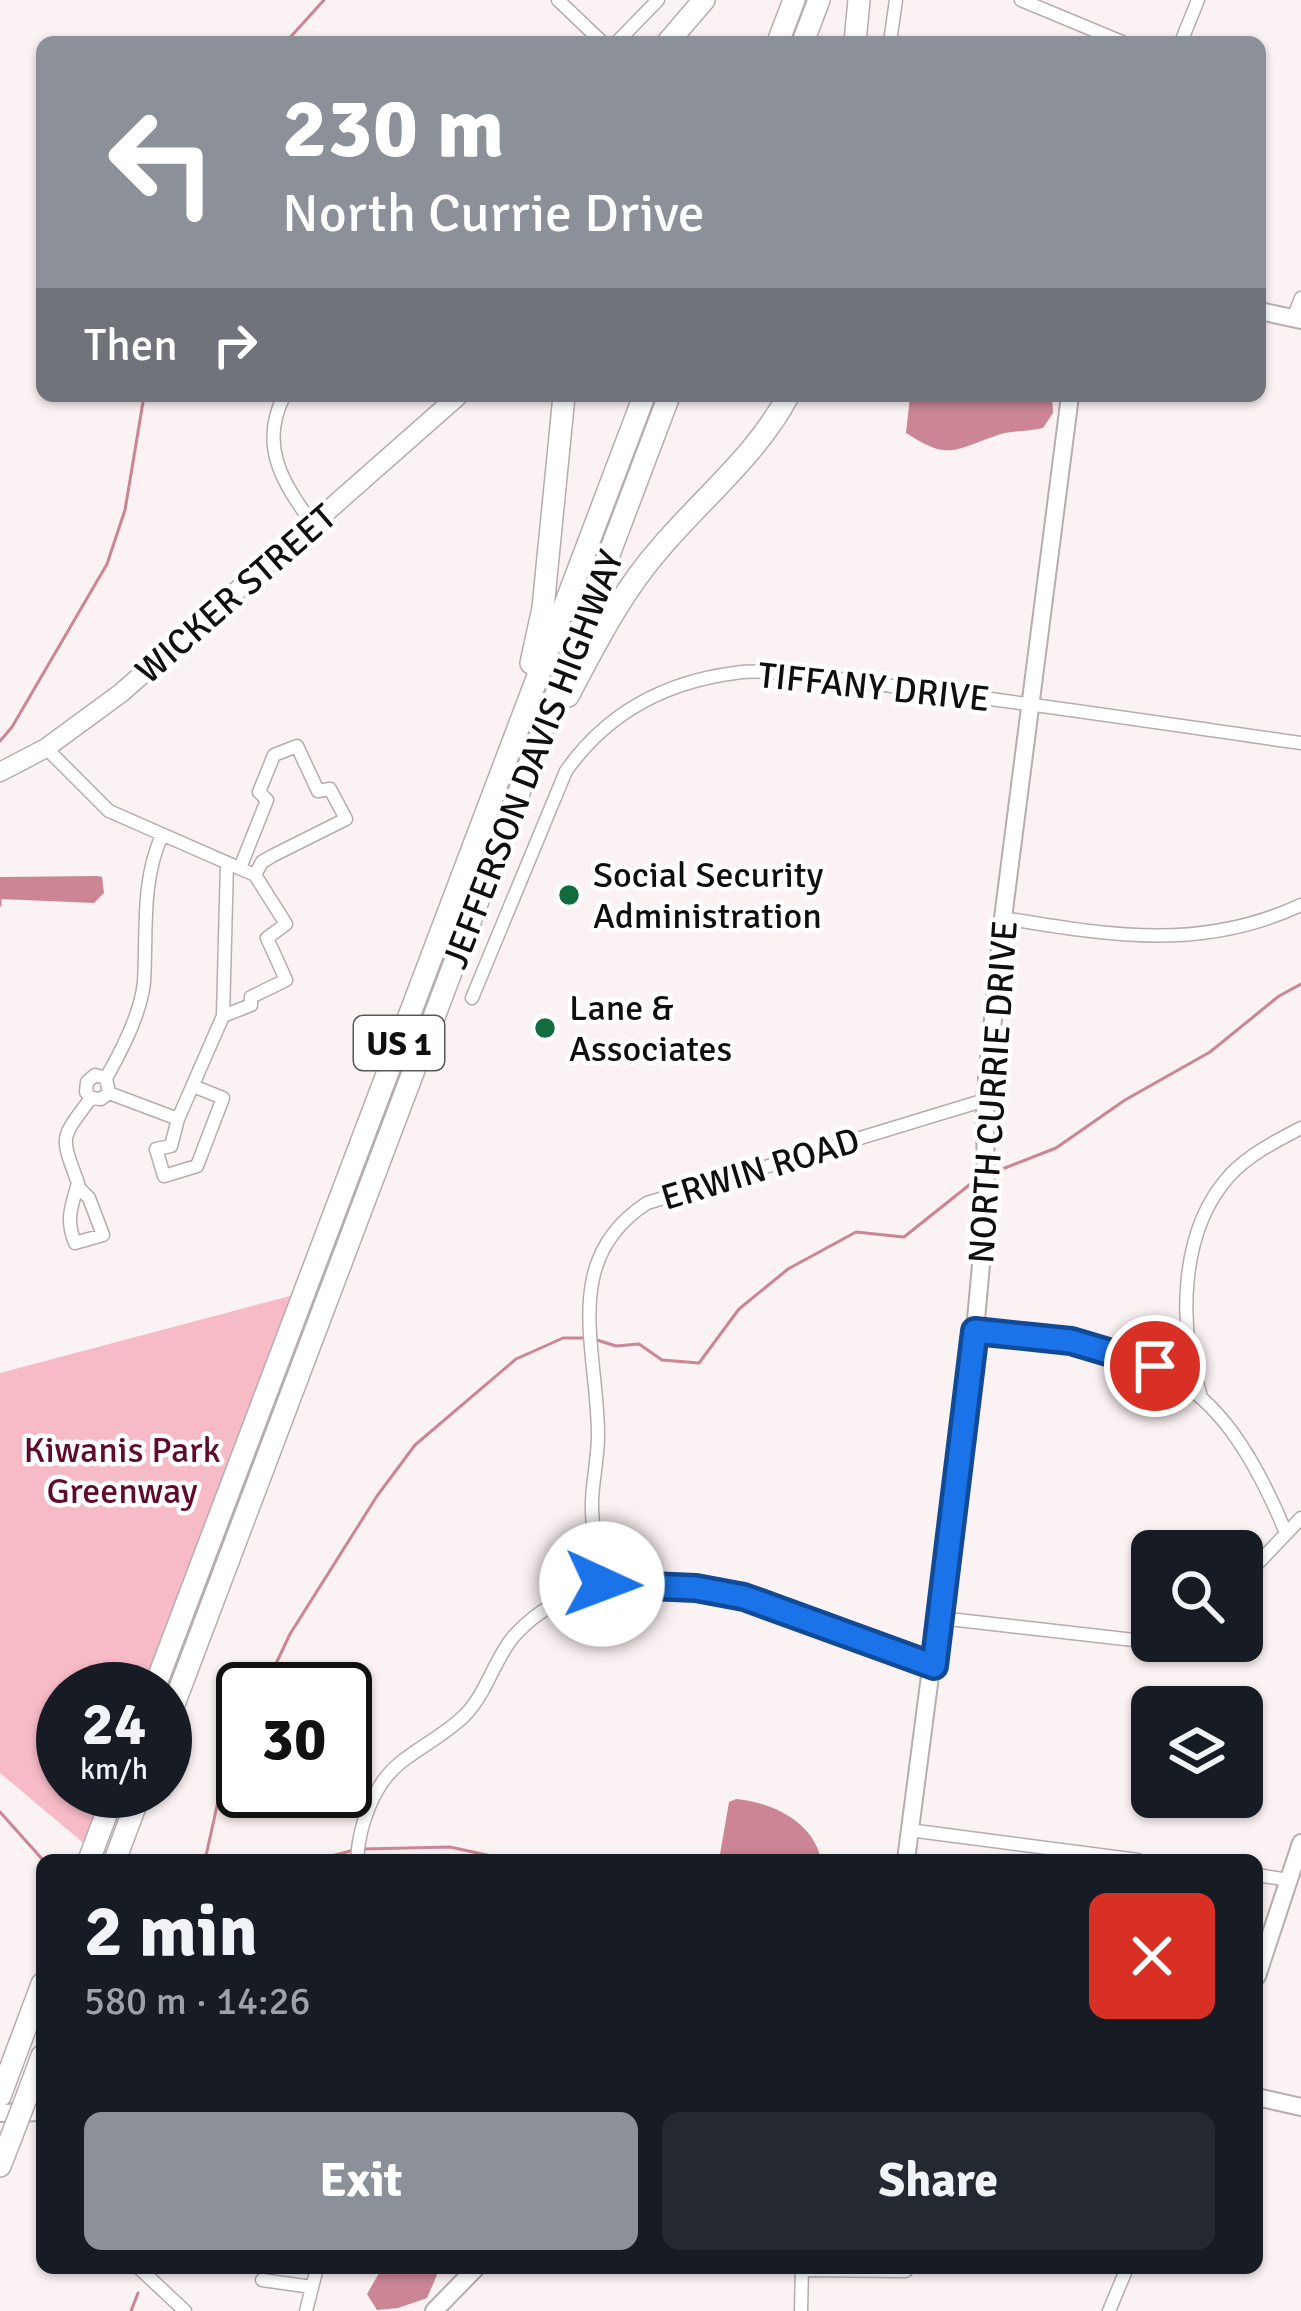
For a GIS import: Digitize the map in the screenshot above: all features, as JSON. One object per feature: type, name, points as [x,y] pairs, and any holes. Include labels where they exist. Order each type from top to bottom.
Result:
[{"type":"highway","points":[[673,36],[704,0]]},
{"type":"highway","points":[[780,36],[794,0]]},
{"type":"highway","points":[[805,36],[819,0]]},
{"type":"highway","points":[[856,36],[859,0]]},
{"type":"highway","points":[[507,754],[543,608],[563,402]]},
{"type":"highway","name":"JEFFERSON DAVIS HIGHWAY","points":[[164,1662],[642,402]]},
{"type":"highway","name":"JEFFERSON DAVIS HIGHWAY","points":[[190,1662],[667,402]]},
{"type":"highway","points":[[518,793],[616,604],[660,548],[770,430],[785,402]]},
{"type":"highway","points":[[91,1854],[105,1818]]},
{"type":"highway","points":[[117,1854],[131,1818]]},
{"type":"highway","points":[[0,2096],[36,2000]]},
{"type":"highway","points":[[0,2166],[36,2071]]},
{"type":"main road","name":"WICKER STREET","points":[[0,772],[46,748],[164,657],[451,402]]},
{"type":"street","points":[[558,0],[596,36]]},
{"type":"street","points":[[623,36],[658,0]]},
{"type":"street","points":[[891,36],[896,0]]},
{"type":"street","points":[[1021,0],[1108,36]]},
{"type":"street","points":[[1183,36],[1198,0]]},
{"type":"street","points":[[1266,312],[1297,319],[1301,298]]},
{"type":"street","points":[[282,402],[273,424],[275,462],[312,523]]},
{"type":"street","name":"NORTH CURRIE DRIVE","points":[[907,1854],[975,1331],[986,1209],[985,1100],[1003,918],[1069,402]]},
{"type":"street","name":"TIFFANY DRIVE","points":[[472,998],[566,770],[586,742],[621,712],[679,684],[740,672],[1030,703],[1301,743]]},
{"type":"street","points":[[193,1086],[223,1099],[197,1166],[164,1176],[156,1149],[171,1146],[178,1120],[223,1016],[233,866],[267,800],[259,792],[274,755],[297,746],[318,790],[330,788],[346,819],[262,862],[255,875]]},
{"type":"street","points":[[46,748],[109,811],[255,875],[286,924],[267,938],[286,980],[250,997],[251,1005],[223,1016]]},
{"type":"street","points":[[109,1093],[106,1078],[144,988],[147,886],[162,835]]},
{"type":"street","points":[[1003,918],[1122,937],[1214,934],[1301,905]]},
{"type":"street","points":[[91,1098],[86,1089],[89,1079],[106,1078]]},
{"type":"street","points":[[91,1098],[101,1099],[109,1093]]},
{"type":"street","points":[[109,1093],[178,1120]]},
{"type":"street","points":[[78,1187],[63,1142],[65,1132],[91,1098]]},
{"type":"street","name":"ERWIN ROAD","points":[[602,1584],[593,1528],[598,1437],[586,1313],[607,1240],[621,1220],[647,1203],[985,1100]]},
{"type":"street","points":[[1286,1533],[1266,1484],[1240,1440],[1201,1393],[1190,1363],[1186,1298],[1190,1262],[1203,1223],[1228,1178],[1257,1153],[1301,1128]]},
{"type":"street","points":[[975,1331],[1071,1341],[1113,1351],[1155,1366],[1201,1393]]},
{"type":"street","points":[[1263,1558],[1301,1518]]},
{"type":"street","points":[[358,1854],[374,1796],[396,1766],[467,1713],[513,1637],[557,1602],[602,1584],[696,1588],[744,1597],[934,1666]]},
{"type":"street","points":[[940,1618],[1131,1640]]},
{"type":"street","points":[[909,1830],[1092,1854]]},
{"type":"street","points":[[1263,1958],[1301,1843]]},
{"type":"street","points":[[1263,1877],[1289,1880]]},
{"type":"street","points":[[1263,2098],[1297,2107]]},
{"type":"street","points":[[0,2113],[36,2112]]},
{"type":"street","points":[[145,2274],[184,2311]]},
{"type":"street","points":[[307,2311],[315,2274]]},
{"type":"street","points":[[434,2311],[470,2274]]},
{"type":"street","points":[[801,2311],[802,2274]]},
{"type":"street","points":[[1109,2311],[1124,2274]]},
{"type":"street","points":[[262,2280],[312,2287]]},
{"type":"green space","name":"Kiwanis Park Greenway","points":[[324,1287],[176,1662],[36,1662],[36,1803],[0,1773],[0,1373]]},
{"type":"green space","name":"Kiwanis Park Greenway","points":[[54,1818],[114,1818],[97,1854]]},
{"type":"shaded area","points":[[909,402],[1052,402],[1053,413],[1043,428],[1007,433],[959,449],[941,450],[906,433]]},
{"type":"shaded area","points":[[98,876],[104,893],[94,903],[0,899],[0,877]]},
{"type":"shaded area","points":[[729,1802],[763,1804],[789,1816],[810,1835],[819,1854],[720,1854]]},
{"type":"shaded area","points":[[379,2274],[437,2274],[427,2298],[398,2308],[377,2310],[367,2294]]},
{"type":"waterway","points":[[291,36],[324,0]]},
{"type":"waterway","points":[[0,741],[107,564],[125,510],[143,402]]},
{"type":"waterway","points":[[0,895],[0,905]]},
{"type":"waterway","points":[[992,1173],[1056,1148],[1125,1100],[1210,1052],[1301,984]]},
{"type":"waterway","points":[[597,1340],[616,1346],[639,1344],[662,1360],[699,1363],[739,1309],[788,1269],[856,1232],[904,1237],[978,1178]]},
{"type":"waterway","points":[[277,1662],[377,1496],[415,1445],[516,1359],[563,1338],[588,1338]]},
{"type":"waterway","points":[[206,1854],[216,1810]]},
{"type":"waterway","points":[[0,1812],[38,1854]]},
{"type":"waterway","points":[[363,1849],[450,1847],[482,1854]]},
{"type":"waterway","points":[[339,1854],[354,1850]]},
{"type":"waterway","points":[[131,2311],[138,2293]]},
{"type":"place","name":"Social Security Administration","points":[[569,895]]},
{"type":"place","name":"Lane & Associates","points":[[545,1028]]},
{"type":"route","points":[[602,1584],[696,1588],[744,1597],[934,1666],[975,1331],[1071,1341],[1155,1366]]}]
